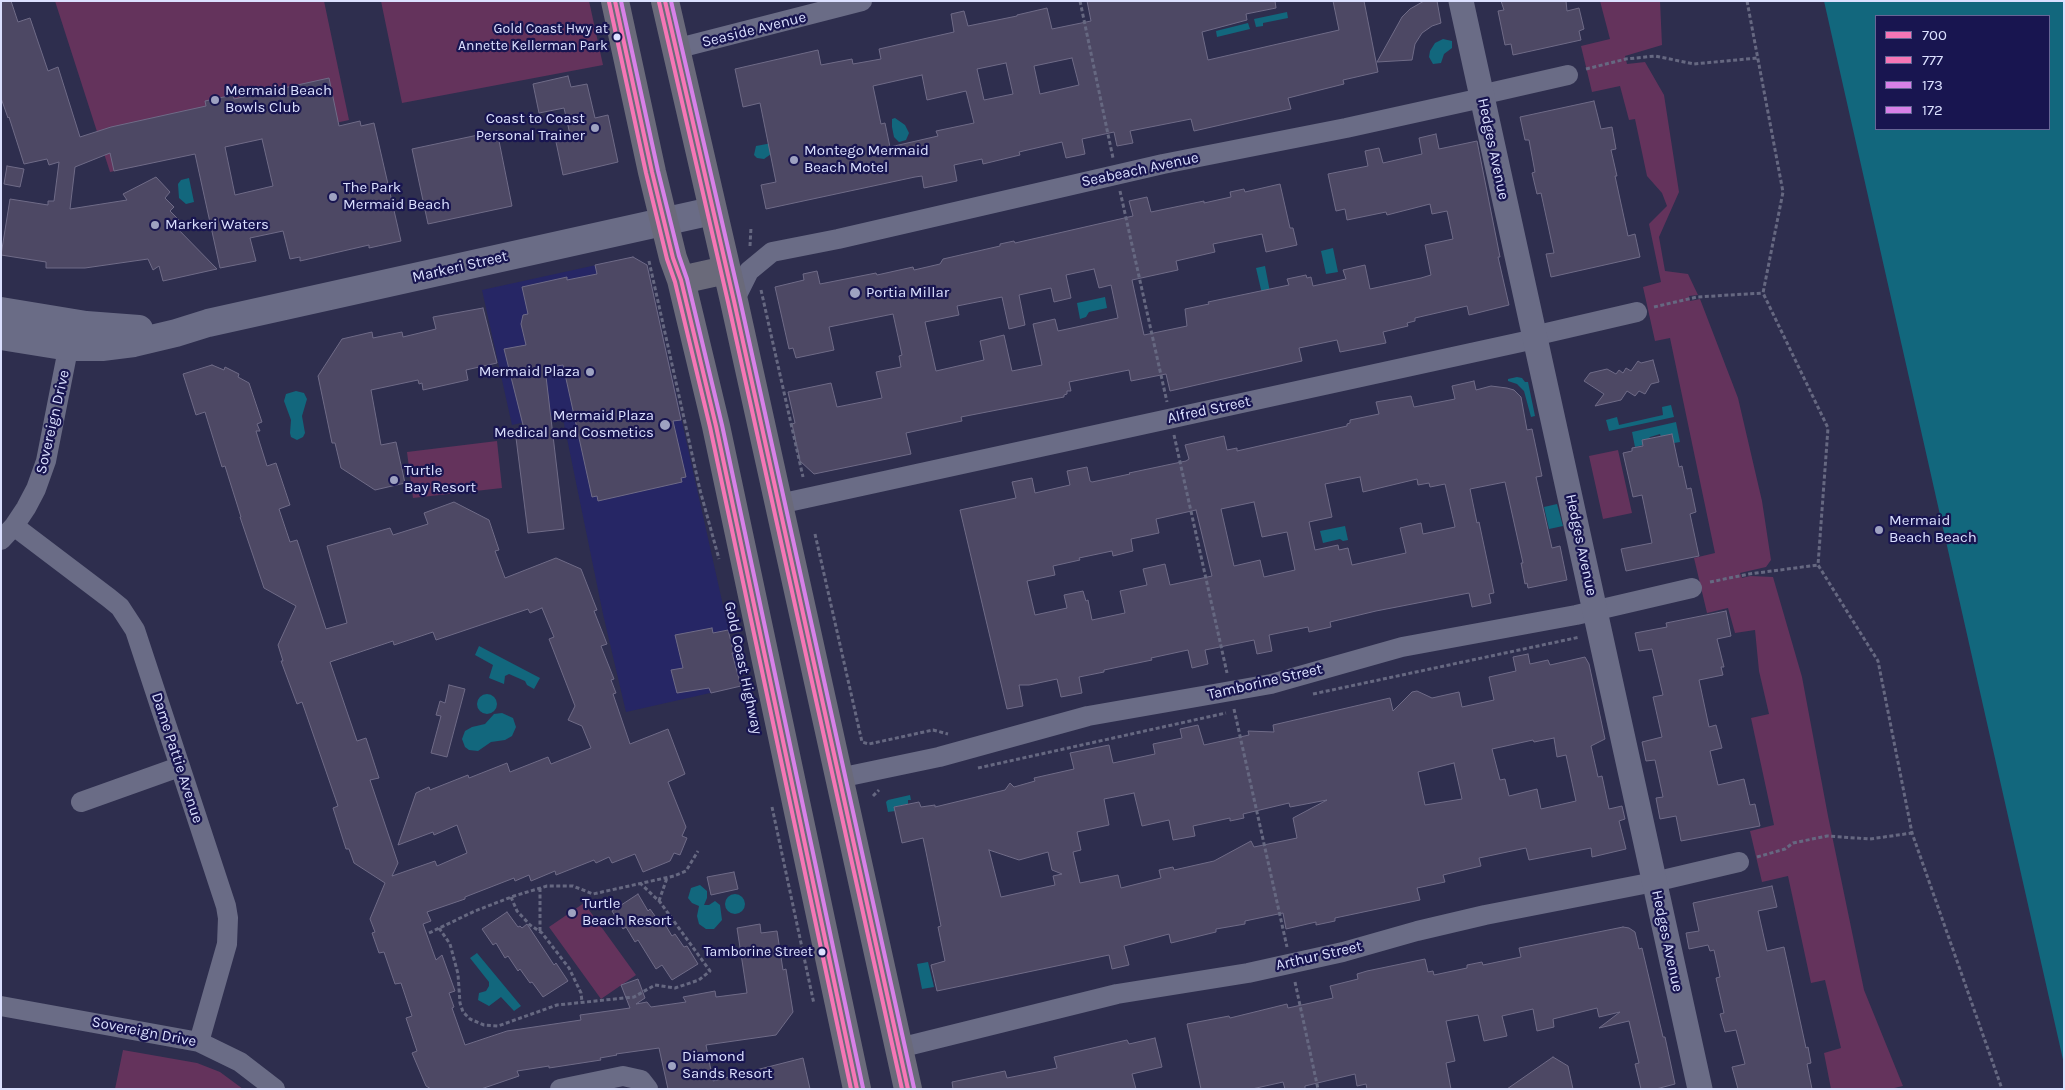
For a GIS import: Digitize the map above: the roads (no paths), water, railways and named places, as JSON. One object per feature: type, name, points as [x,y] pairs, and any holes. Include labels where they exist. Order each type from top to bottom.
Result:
[{"type":"highway","name":"Gold Coast Highway","points":[[615,1],[664,221],[681,280],[744,556],[857,1089]]},
{"type":"highway","points":[[665,1],[734,301],[908,1089]]},
{"type":"highway","points":[[681,280],[726,270]]},
{"type":"main road","name":"Markeri Street","points":[[1,311],[102,347],[134,343],[208,323],[712,211]]},
{"type":"main road","name":"Markeri Street","points":[[1,336],[71,335]]},
{"type":"street","name":"Seaside Avenue","points":[[675,49],[862,1]]},
{"type":"street","name":"Hedges Avenue","points":[[1461,1],[1700,1089]]},
{"type":"street","name":"Seabeach Avenue","points":[[734,301],[749,271],[772,252],[838,239],[1117,175],[1482,98],[1489,93],[1568,75]]},
{"type":"street","name":"Alfred Street","points":[[779,504],[1535,339],[1542,334],[1637,312]]},
{"type":"street","name":"Sovereign Drive","points":[[8,533],[36,489],[46,461],[71,335]]},
{"type":"street","name":"Dame Pattie Avenue","points":[[8,533],[95,586],[120,607],[134,630],[223,893],[228,918],[227,944],[199,1042]]},
{"type":"street","name":"Tamborine Street","points":[[839,778],[976,748],[1088,716],[1233,702],[1271,684],[1402,647],[1595,610],[1701,585]]},
{"type":"street","points":[[81,802],[179,767]]},
{"type":"street","name":"Arthur Street","points":[[899,1048],[1117,994],[1248,973],[1485,914],[1654,882],[1739,862]]},
{"type":"street","name":"Sovereign Drive","points":[[1,1006],[199,1042],[240,1062],[275,1089]]},
{"type":"street","points":[[560,1089],[623,1076],[641,1080],[648,1089]]},
{"type":"water","points":[[1824,1],[2064,1],[2064,1064]]},
{"type":"water","points":[[1287,12],[1288,18],[1263,23],[1263,26],[1256,27],[1254,19]]},
{"type":"water","points":[[1248,23],[1250,29],[1217,37],[1216,31]]},
{"type":"water","points":[[1443,39],[1452,41],[1452,48],[1444,54],[1441,63],[1433,64],[1429,57],[1430,51],[1435,43]]},
{"type":"water","points":[[895,118],[905,125],[909,133],[906,140],[899,142],[894,137],[892,119]]},
{"type":"water","points":[[772,143],[771,154],[764,159],[757,158],[754,155],[756,146]]},
{"type":"water","points":[[189,178],[194,202],[186,204],[179,198],[178,184],[181,180]]},
{"type":"water","points":[[1333,248],[1338,272],[1326,274],[1321,251]]},
{"type":"water","points":[[1265,266],[1270,292],[1262,294],[1256,268]]},
{"type":"water","points":[[1105,297],[1107,308],[1089,312],[1086,317],[1080,319],[1077,303]]},
{"type":"water","points":[[1517,377],[1528,382],[1535,416],[1531,417],[1524,391],[1517,384],[1508,381],[1508,379]]},
{"type":"water","points":[[296,391],[304,393],[307,399],[302,416],[305,433],[303,437],[297,440],[291,437],[291,420],[284,401],[286,394]]},
{"type":"water","points":[[1671,405],[1674,417],[1609,431],[1606,420],[1617,417],[1619,425],[1663,415],[1662,407]]},
{"type":"water","points":[[1676,422],[1680,442],[1674,443],[1672,434],[1661,437],[1660,434],[1650,437],[1643,445],[1635,447],[1632,432]]},
{"type":"water","points":[[1557,504],[1563,526],[1549,529],[1544,507]]},
{"type":"water","points":[[1345,526],[1348,540],[1343,541],[1340,539],[1323,543],[1320,531]]},
{"type":"water","points":[[479,646],[540,678],[534,689],[527,685],[525,681],[509,674],[505,676],[504,684],[489,678],[493,665],[475,655]]},
{"type":"water","points":[[487,694],[494,697],[497,704],[494,711],[487,714],[480,711],[477,704],[480,697]]},
{"type":"water","points":[[502,713],[513,718],[516,727],[512,736],[505,740],[491,742],[478,751],[469,750],[465,747],[462,739],[465,731],[485,724],[494,714]]},
{"type":"water","points":[[910,795],[911,800],[908,800],[908,804],[894,807],[895,811],[888,812],[886,802],[888,800]]},
{"type":"water","points":[[700,885],[707,891],[704,905],[709,905],[715,901],[720,905],[722,920],[714,929],[706,929],[699,924],[697,916],[699,906],[692,903],[688,898],[691,888]]},
{"type":"water","points":[[735,894],[742,897],[745,904],[742,911],[735,914],[728,911],[725,904],[728,897]]},
{"type":"water","points":[[477,953],[521,1006],[514,1011],[501,997],[489,1006],[478,1000],[479,993],[486,991],[489,982],[470,958]]},
{"type":"water","points":[[928,962],[934,987],[922,989],[917,964]]},
{"type":"place","name":"Gold Coast Hwy at Annette Kellerman Park","points":[[617,37]]},
{"type":"place","name":"Mermaid Beach Bowls Club","points":[[215,100]]},
{"type":"place","name":"Coast to Coast Personal Trainer","points":[[595,128]]},
{"type":"place","name":"Montego Mermaid Beach Motel","points":[[794,160]]},
{"type":"place","name":"The Park Mermaid Beach","points":[[333,197]]},
{"type":"place","name":"Markeri Waters","points":[[155,225]]},
{"type":"place","name":"Portia Millar","points":[[855,293]]},
{"type":"place","name":"Mermaid Plaza","points":[[590,372]]},
{"type":"place","name":"Mermaid Plaza Medical and Cosmetics","points":[[665,425]]},
{"type":"place","name":"Turtle Bay Resort","points":[[394,480]]},
{"type":"place","name":"Mermaid Beach Beach","points":[[1879,530]]},
{"type":"place","name":"Turtle Beach Resort","points":[[572,913]]},
{"type":"place","name":"Tamborine Street","points":[[822,952]]},
{"type":"place","name":"Diamond Sands Resort","points":[[672,1066]]}]
